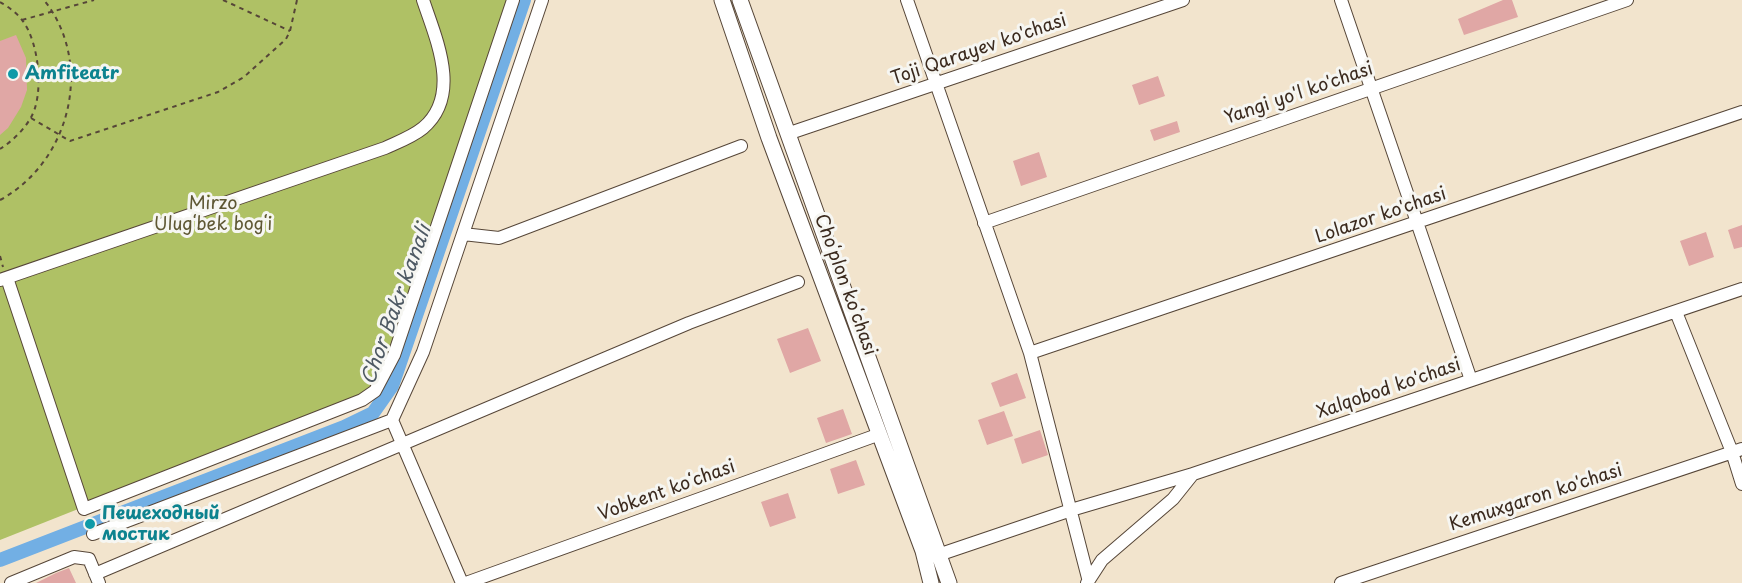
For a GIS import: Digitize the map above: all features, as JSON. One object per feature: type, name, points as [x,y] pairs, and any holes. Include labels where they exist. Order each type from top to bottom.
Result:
[{"type":"main road","name":"Choʻplon koʻchasi","points":[[722,0],[770,138],[923,551],[931,583]]},
{"type":"main road","name":"Choʻplon koʻchasi","points":[[740,0],[950,583]]},
{"type":"street","points":[[423,0],[444,70],[443,94],[424,127],[385,147],[3,279],[84,509],[362,400],[375,391],[394,355],[513,0]]},
{"type":"street","points":[[464,583],[400,444],[392,420],[423,352],[542,0]]},
{"type":"street","points":[[907,0],[1030,353],[1088,581]]},
{"type":"street","name":"Toji Qarayev ko'chasi","points":[[787,134],[1183,0]]},
{"type":"street","points":[[1341,0],[1370,88],[1419,222],[1471,380]]},
{"type":"street","name":"Yangi yo'l ko'chasi","points":[[984,223],[1627,0]]},
{"type":"street","name":"Lolazor ko'chasi","points":[[1030,353],[1742,112]]},
{"type":"street","points":[[463,234],[499,238],[741,146]]},
{"type":"street","points":[[11,583],[74,556],[89,559],[97,579],[400,444],[689,323],[798,282]]},
{"type":"street","name":"Xalqobod ko'chasi","points":[[941,554],[1071,510],[1193,474],[1742,289]]},
{"type":"street","points":[[1676,312],[1737,450],[1742,484]]},
{"type":"street","points":[[93,534],[392,420]]},
{"type":"street","name":"Vobkent koʻchasi","points":[[464,583],[880,434]]},
{"type":"street","name":"Kemuxgaron ko'chasi","points":[[1341,583],[1737,450]]},
{"type":"street","points":[[1088,581],[1102,560],[1173,499],[1193,474]]},
{"type":"path","points":[[0,200],[15,192],[50,156],[70,100],[69,58],[65,34],[53,11],[44,0]]},
{"type":"path","points":[[75,0],[77,6]]},
{"type":"path","points":[[22,20],[94,0]]},
{"type":"path","points":[[223,0],[290,31]]},
{"type":"path","points":[[31,118],[70,141],[218,93],[232,86],[261,63],[290,31],[297,0]]},
{"type":"path","points":[[0,2],[22,20],[32,40],[39,70],[31,118],[10,142],[0,148]]},
{"type":"green space","name":"Mirzo Ulugʻbek bogʻi","points":[[0,0],[509,0],[396,336],[380,376],[366,395],[0,540]]},
{"type":"building","points":[[1503,0],[1512,0],[1518,17],[1464,35],[1458,19]]},
{"type":"building","name":"Amfiteatr","points":[[16,35],[26,58],[27,90],[21,107],[8,128],[0,135],[0,41]]},
{"type":"building","points":[[1158,76],[1165,96],[1139,105],[1132,85]]},
{"type":"building","points":[[1177,121],[1180,132],[1154,141],[1150,130]]},
{"type":"building","points":[[1039,152],[1047,177],[1021,186],[1013,161]]},
{"type":"building","points":[[1742,225],[1742,247],[1734,249],[1728,230]]},
{"type":"building","points":[[1706,232],[1714,257],[1689,266],[1680,241]]},
{"type":"building","points":[[808,328],[821,361],[790,373],[777,339]]},
{"type":"building","points":[[1017,373],[1026,398],[1000,407],[991,383]]},
{"type":"building","points":[[843,409],[852,434],[826,443],[817,418]]},
{"type":"building","points":[[1004,411],[1013,436],[987,445],[978,420]]},
{"type":"building","points":[[1040,430],[1048,455],[1022,464],[1014,439]]},
{"type":"building","points":[[856,460],[865,485],[838,494],[830,469]]},
{"type":"building","points":[[788,493],[796,518],[770,527],[761,502]]},
{"type":"building","points":[[69,568],[76,583],[36,583],[56,573]]},
{"type":"waterway","name":"Chor Bakr kanali","points":[[0,560],[344,427],[373,413],[392,386],[524,0]]},
{"type":"place","name":"Amfiteatr","points":[[13,74]]},
{"type":"place","name":"Пешеходный мостик","points":[[90,524]]}]
